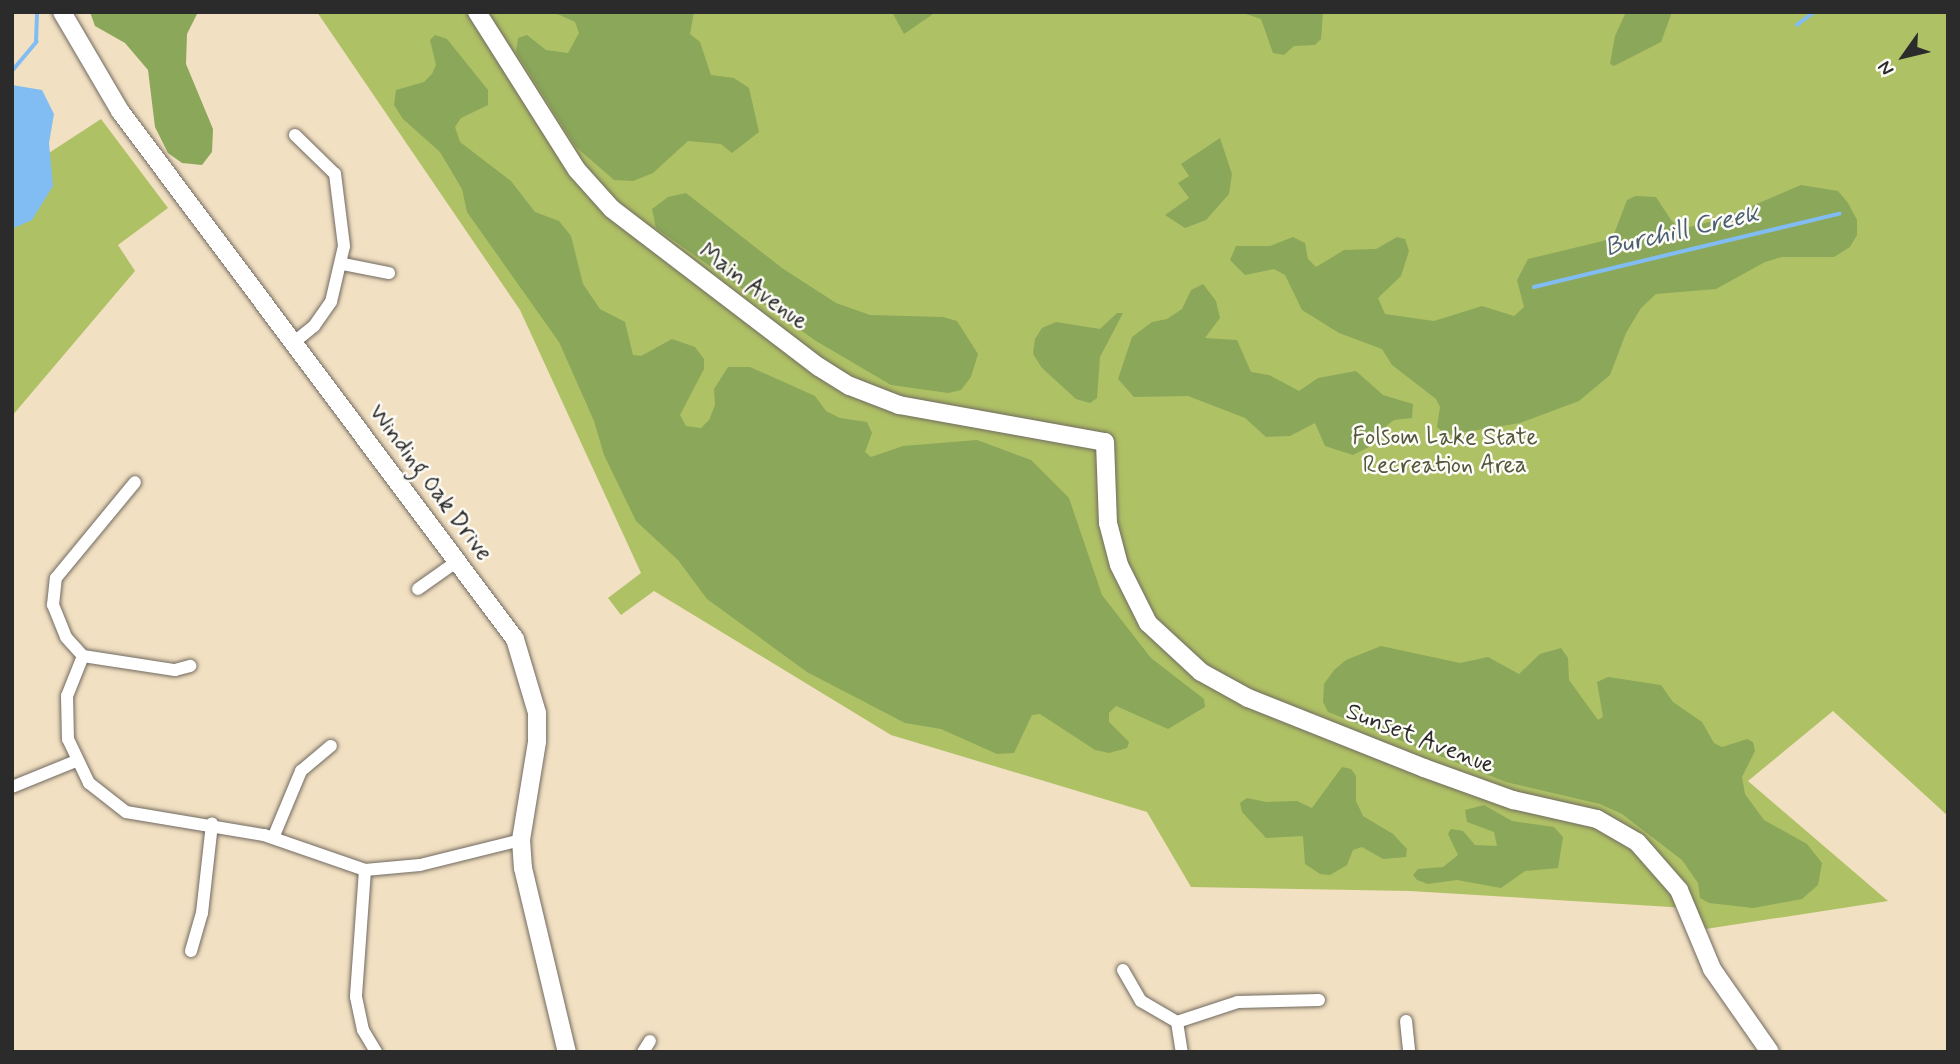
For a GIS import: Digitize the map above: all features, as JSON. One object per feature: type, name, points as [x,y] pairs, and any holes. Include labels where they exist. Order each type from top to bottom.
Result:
[{"type":"street","name":"Winding Oak Drive","points":[[62,12],[120,111],[515,639],[534,692],[537,742],[521,840],[529,904],[567,1052]]},
{"type":"street","name":"Main Avenue","points":[[477,12],[577,170],[612,209],[819,367],[850,386],[898,405],[1105,442]]},
{"type":"street","points":[[293,343],[326,310],[343,264],[344,233],[335,174],[295,135]]},
{"type":"street","points":[[343,264],[389,273]]},
{"type":"street","name":"Sunset Avenue","points":[[1105,442],[1108,523],[1119,565],[1149,623],[1168,643],[1201,672],[1248,698],[1513,800],[1597,819],[1620,831],[1649,853],[1679,890],[1712,969],[1770,1052]]},
{"type":"street","points":[[135,482],[56,578],[53,605],[66,637],[83,656],[116,657],[175,670],[190,666]]},
{"type":"street","points":[[418,589],[458,560]]},
{"type":"street","points":[[83,656],[65,705],[68,739],[76,761],[96,789],[126,812],[212,824],[273,838],[365,870],[420,866],[521,840]]},
{"type":"street","points":[[273,838],[301,771],[331,746]]},
{"type":"street","points":[[12,787],[76,761]]},
{"type":"street","points":[[191,951],[202,913],[212,824]]},
{"type":"street","points":[[365,870],[356,997],[363,1030],[376,1052]]},
{"type":"street","points":[[1124,970],[1141,1001],[1177,1022],[1238,1002],[1319,1000]]},
{"type":"street","points":[[1406,1021],[1409,1052]]},
{"type":"street","points":[[1177,1022],[1182,1052]]},
{"type":"green space","points":[[90,12],[198,12],[187,34],[186,64],[213,129],[212,152],[202,165],[182,163],[168,153],[155,127],[148,70],[125,43],[95,26]]},
{"type":"green space","name":"Folsom Lake State Recreation Area","points":[[317,12],[1948,12],[1948,816],[1833,711],[1748,781],[1888,901],[1699,930],[1687,908],[1410,891],[1191,887],[1147,812],[891,735],[654,591],[621,615],[608,598],[641,573],[520,310]]},
{"type":"green space","points":[[553,12],[694,12],[690,34],[700,42],[711,75],[734,78],[749,88],[759,132],[732,153],[721,144],[688,141],[653,173],[633,181],[614,180],[576,147],[516,52],[518,38],[527,35],[546,50],[568,53],[579,33],[575,22]]},
{"type":"green space","points":[[892,12],[936,12],[904,34]]},
{"type":"green space","points":[[1240,12],[1323,12],[1321,39],[1315,45],[1294,46],[1284,55],[1273,53],[1261,19]]},
{"type":"green space","points":[[1626,12],[1672,12],[1661,42],[1614,66],[1610,64],[1615,36]]},
{"type":"green space","points":[[435,35],[447,39],[488,90],[488,105],[461,118],[455,127],[460,142],[511,181],[535,212],[559,221],[571,236],[583,284],[600,309],[625,322],[633,355],[641,356],[672,339],[695,347],[704,359],[704,369],[680,415],[686,426],[701,428],[709,420],[715,405],[714,389],[728,367],[750,367],[815,396],[826,411],[840,418],[867,422],[872,433],[865,452],[871,457],[903,446],[977,440],[1031,460],[1069,498],[1102,595],[1151,658],[1204,699],[1205,707],[1168,729],[1116,706],[1109,713],[1109,722],[1129,742],[1127,748],[1109,753],[1095,750],[1040,714],[1032,715],[1014,753],[997,754],[941,729],[905,723],[807,672],[707,599],[678,560],[636,521],[604,455],[594,421],[559,342],[467,212],[462,189],[440,152],[403,119],[394,105],[396,90],[424,82],[432,74],[436,65],[430,40]]},
{"type":"green space","points":[[101,119],[168,208],[118,245],[135,271],[12,416],[12,177]]},
{"type":"green space","points":[[1220,138],[1232,174],[1229,194],[1206,220],[1185,228],[1165,215],[1189,198],[1178,183],[1189,176],[1181,164]]},
{"type":"green space","points":[[1801,185],[1838,191],[1848,203],[1857,220],[1857,235],[1850,247],[1834,257],[1782,257],[1765,262],[1716,289],[1656,294],[1641,308],[1626,333],[1610,375],[1579,401],[1520,423],[1447,435],[1437,427],[1440,407],[1436,399],[1392,365],[1382,349],[1339,333],[1302,310],[1285,275],[1274,269],[1245,275],[1230,260],[1236,246],[1270,246],[1293,237],[1305,243],[1308,259],[1316,267],[1344,250],[1376,249],[1397,237],[1405,239],[1409,251],[1401,276],[1378,298],[1385,314],[1434,321],[1482,306],[1514,316],[1524,307],[1517,280],[1528,259],[1603,241],[1614,234],[1627,200],[1635,196],[1656,197],[1671,220],[1679,227],[1689,227],[1721,219]]},
{"type":"green space","points":[[686,193],[782,268],[836,303],[870,315],[943,317],[957,321],[978,354],[971,377],[961,390],[948,393],[891,385],[816,341],[656,228],[652,209],[668,197]]},
{"type":"green space","points":[[1203,284],[1216,301],[1220,318],[1205,338],[1237,340],[1251,372],[1269,375],[1299,391],[1318,378],[1356,371],[1383,395],[1413,404],[1412,418],[1394,420],[1386,426],[1381,441],[1353,455],[1325,446],[1315,423],[1290,436],[1266,437],[1245,418],[1188,396],[1134,397],[1118,379],[1132,337],[1152,322],[1167,319],[1182,309],[1191,290]]},
{"type":"green space","points":[[1117,313],[1123,313],[1100,357],[1097,398],[1090,403],[1076,399],[1042,368],[1033,354],[1035,339],[1042,328],[1056,322],[1100,329]]},
{"type":"green space","points":[[1381,646],[1460,663],[1488,657],[1519,674],[1540,654],[1561,648],[1568,658],[1569,680],[1598,720],[1603,717],[1597,682],[1608,677],[1661,685],[1673,702],[1702,722],[1714,743],[1722,747],[1747,739],[1753,742],[1755,751],[1742,777],[1745,794],[1764,820],[1807,844],[1822,863],[1818,885],[1802,899],[1753,908],[1709,903],[1700,898],[1698,883],[1682,860],[1622,814],[1600,804],[1506,782],[1328,712],[1323,702],[1324,684],[1334,670],[1346,660]]},
{"type":"green space","points":[[1342,767],[1351,769],[1356,776],[1356,801],[1363,816],[1393,834],[1407,849],[1406,857],[1383,859],[1362,847],[1353,850],[1347,865],[1330,875],[1320,874],[1305,864],[1303,836],[1266,838],[1242,812],[1240,803],[1247,798],[1266,802],[1297,801],[1312,808]]},
{"type":"green space","points":[[1484,805],[1512,821],[1554,827],[1563,837],[1558,868],[1525,871],[1501,888],[1457,880],[1428,884],[1417,880],[1413,875],[1418,869],[1443,867],[1458,855],[1448,834],[1451,829],[1463,831],[1475,845],[1497,846],[1494,832],[1467,822],[1465,810]]},
{"type":"water","points":[[12,85],[42,90],[54,114],[49,143],[53,186],[32,220],[14,228]]},
{"type":"waterway","name":"Burchill Creek","points":[[12,71],[36,42],[37,12]]},
{"type":"waterway","points":[[1797,25],[1814,12]]},
{"type":"waterway","name":"Burchill Creek","points":[[1534,287],[1839,214]]}]
